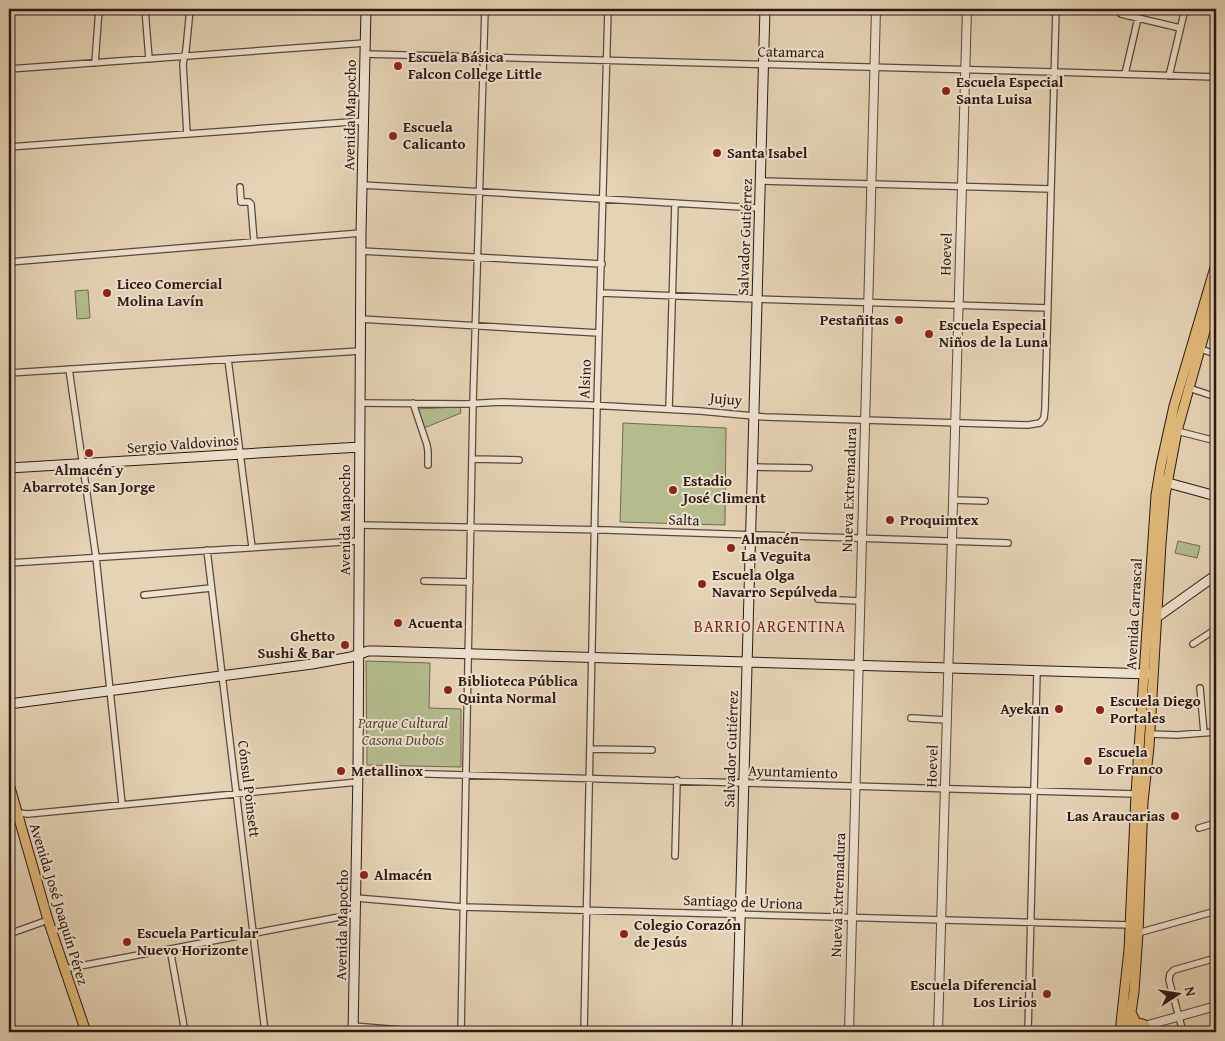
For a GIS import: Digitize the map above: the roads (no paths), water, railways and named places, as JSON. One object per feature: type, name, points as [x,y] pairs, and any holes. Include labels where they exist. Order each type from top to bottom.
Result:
[{"type":"main road","name":"Avenida Mapocho","points":[[353,1029],[358,782],[361,232],[366,9]]},
{"type":"main road","name":"Salvador Gutiérrez","points":[[737,1032],[765,9]]},
{"type":"main road","name":"Avenida Carrascal","points":[[1130,1032],[1138,933],[1143,810],[1150,734],[1149,674],[1153,526],[1174,406],[1216,264]]},
{"type":"main road","name":"Avenida Carrascal","points":[[1120,1032],[1131,925],[1136,794],[1157,617],[1162,528],[1162,481],[1200,349],[1213,312],[1216,292]]},
{"type":"main road","name":"Sergio Valdovinos","points":[[9,468],[360,446]]},
{"type":"main road","points":[[1162,481],[1216,496]]},
{"type":"main road","points":[[1157,617],[1215,579]]},
{"type":"main road","points":[[9,704],[312,664],[377,651],[1149,674]]},
{"type":"main road","name":"Avenida José Joaquín Pérez","points":[[9,784],[13,812],[86,1032]]},
{"type":"main road","points":[[1131,1013],[1136,1022],[1145,1025]]},
{"type":"street","points":[[95,63],[99,9]]},
{"type":"street","points":[[145,9],[149,59]]},
{"type":"street","points":[[187,134],[183,64],[190,9]]},
{"type":"street","points":[[461,1032],[473,403],[485,9]]},
{"type":"street","name":"Alsino","points":[[584,1032],[594,530],[608,9]]},
{"type":"street","name":"Nueva Extremadura","points":[[848,1032],[876,9]]},
{"type":"street","name":"Hoevel","points":[[938,1032],[967,9]]},
{"type":"street","points":[[601,293],[757,300],[1048,308],[1056,9]]},
{"type":"street","points":[[1169,76],[1185,9]]},
{"type":"street","points":[[1121,14],[1180,28]]},
{"type":"street","points":[[1125,74],[1138,18]]},
{"type":"street","points":[[9,69],[365,43]]},
{"type":"street","name":"Catamarca","points":[[365,54],[1216,77]]},
{"type":"street","points":[[9,147],[364,121]]},
{"type":"street","points":[[760,181],[1051,189]]},
{"type":"street","points":[[362,185],[759,208]]},
{"type":"street","points":[[240,187],[241,202],[251,204],[254,242]]},
{"type":"street","points":[[669,409],[675,203]]},
{"type":"street","points":[[9,262],[361,232]]},
{"type":"street","points":[[361,251],[602,264]]},
{"type":"street","name":"Jujuy","points":[[360,403],[501,402],[669,409],[765,417],[1037,424],[1044,418],[1045,409],[1048,308]]},
{"type":"street","points":[[360,320],[599,332]]},
{"type":"street","points":[[1200,349],[1216,354]]},
{"type":"street","points":[[9,373],[360,351]]},
{"type":"street","points":[[228,359],[252,547]]},
{"type":"street","points":[[69,369],[96,557],[122,804]]},
{"type":"street","points":[[1189,388],[1216,397]]},
{"type":"street","points":[[413,403],[427,445],[428,466]]},
{"type":"street","points":[[1177,431],[1216,441]]},
{"type":"street","points":[[472,459],[519,460]]},
{"type":"street","points":[[752,467],[809,468]]},
{"type":"street","points":[[953,500],[984,502]]},
{"type":"street","name":"Salta","points":[[359,524],[1008,543]]},
{"type":"street","points":[[9,562],[359,541]]},
{"type":"street","name":"Cónsul Poinsett","points":[[206,550],[265,1032]]},
{"type":"street","points":[[424,581],[470,582]]},
{"type":"street","points":[[144,596],[211,588]]},
{"type":"street","points":[[818,599],[860,601]]},
{"type":"street","points":[[1194,644],[1216,629]]},
{"type":"street","points":[[1028,1032],[1038,671]]},
{"type":"street","points":[[1200,688],[1204,733]]},
{"type":"street","points":[[910,718],[947,720]]},
{"type":"street","points":[[1150,734],[1172,736],[1216,732]]},
{"type":"street","points":[[590,749],[652,750]]},
{"type":"street","name":"Ayuntamiento","points":[[358,772],[1136,794]]},
{"type":"street","points":[[675,856],[677,780]]},
{"type":"street","points":[[13,812],[28,814],[358,782]]},
{"type":"street","points":[[1199,828],[1216,823]]},
{"type":"street","name":"Santiago de Uriona","points":[[356,898],[463,907],[1131,925]]},
{"type":"street","points":[[1138,933],[1216,911]]},
{"type":"street","points":[[64,969],[356,914]]},
{"type":"street","points":[[9,934],[48,920]]},
{"type":"street","points":[[170,949],[185,1032]]},
{"type":"street","points":[[1183,1032],[1170,974],[1174,970],[1216,958]]},
{"type":"street","points":[[1130,1032],[1145,1025],[1216,1006]]},
{"type":"street","points":[[353,1029],[426,1032]]},
{"type":"place","name":"Escuela Básica Falcon College Little","points":[[398,66]]},
{"type":"place","name":"Escuela Especial Santa Luisa","points":[[946,91]]},
{"type":"place","name":"Escuela Calicanto","points":[[393,136]]},
{"type":"place","name":"Santa Isabel","points":[[717,153]]},
{"type":"place","name":"Liceo Comercial Molina Lavín","points":[[107,293]]},
{"type":"place","name":"Pestañitas","points":[[899,320]]},
{"type":"place","name":"Escuela Especial Niños de la Luna","points":[[929,334]]},
{"type":"place","name":"Almacén y Abarrotes San Jorge","points":[[89,453]]},
{"type":"place","name":"Estadio José Climent","points":[[673,490]]},
{"type":"place","name":"Proquimtex","points":[[890,520]]},
{"type":"place","name":"Almacén La Veguita","points":[[731,548]]},
{"type":"place","name":"Escuela Olga Navarro Sepúlveda","points":[[702,584]]},
{"type":"place","name":"Acuenta","points":[[398,623]]},
{"type":"place","name":"Ghetto Sushi & Bar","points":[[345,645]]},
{"type":"place","name":"Biblioteca Pública Quinta Normal","points":[[448,690]]},
{"type":"place","name":"Ayekan","points":[[1059,709]]},
{"type":"place","name":"Escuela Diego Portales","points":[[1100,710]]},
{"type":"place","name":"Escuela Lo Franco","points":[[1088,761]]},
{"type":"place","name":"Metallinox","points":[[341,771]]},
{"type":"place","name":"Las Araucarias","points":[[1175,816]]},
{"type":"place","name":"Almacén","points":[[364,875]]},
{"type":"place","name":"Colegio Corazón de Jesús","points":[[624,934]]},
{"type":"place","name":"Escuela Particular Nuevo Horizonte","points":[[127,942]]},
{"type":"place","name":"Escuela Diferencial Los Lirios","points":[[1047,994]]},
{"type":"district","name":"BARRIO ARGENTINA","points":[[770,626]]},
{"type":"park label","name":"Parque Cultural Casona Dubois","points":[[403,732]]}]
